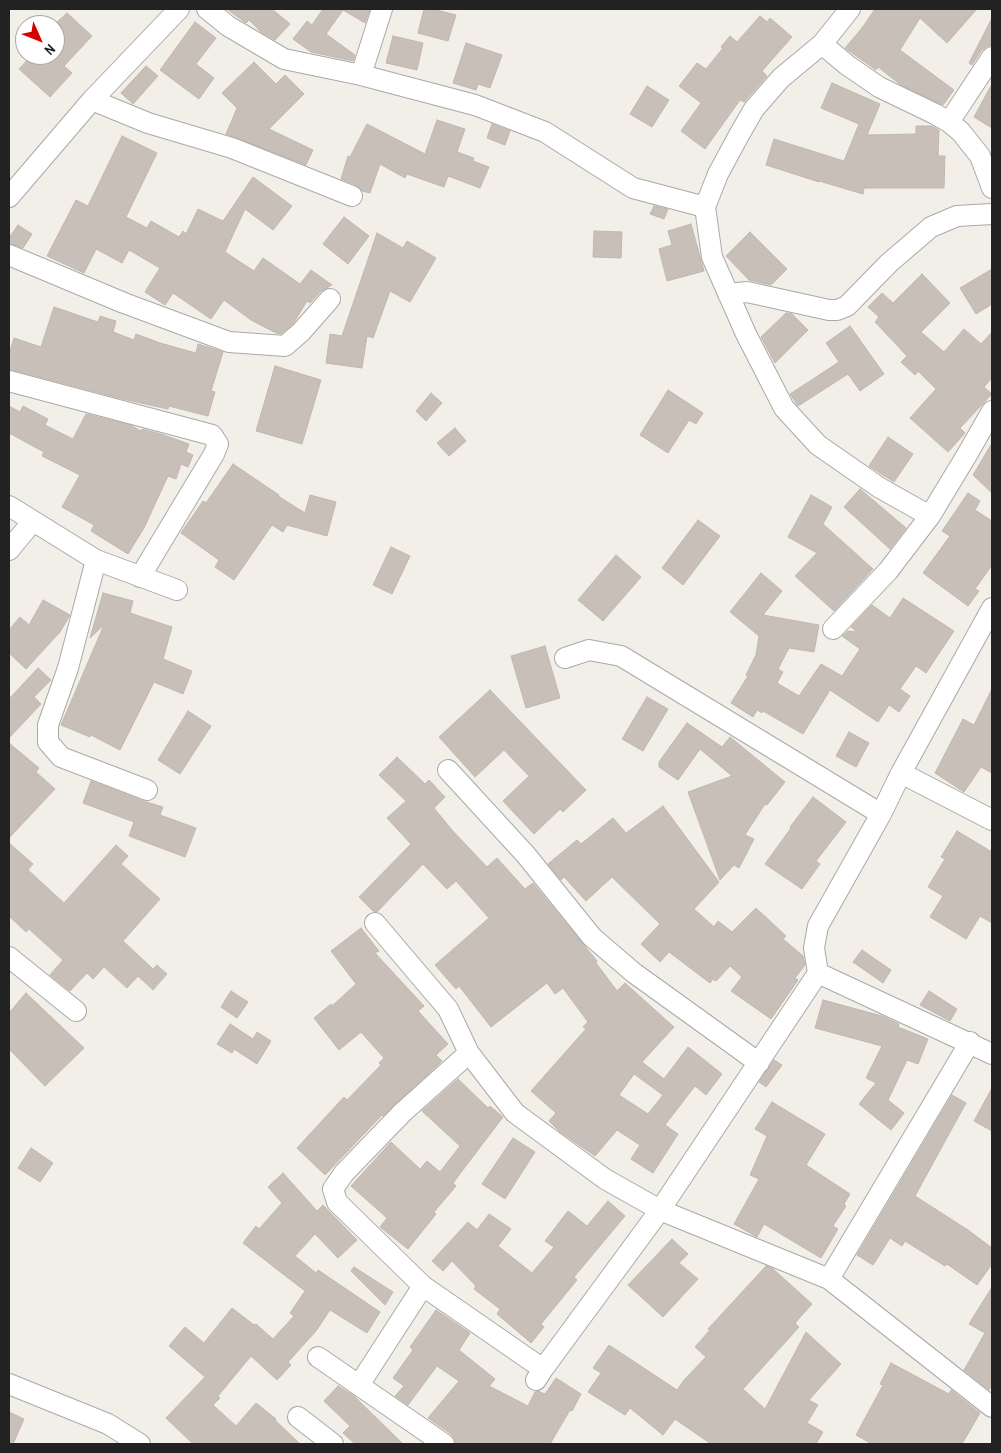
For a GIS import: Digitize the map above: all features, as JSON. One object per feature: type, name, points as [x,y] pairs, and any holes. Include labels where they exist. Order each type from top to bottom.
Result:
[{"type":"street","points":[[9,197],[92,100],[179,9]]},
{"type":"street","points":[[208,9],[228,26],[284,59],[361,75],[475,105],[545,132],[633,188],[705,207]]},
{"type":"street","points":[[361,75],[382,9]]},
{"type":"street","points":[[850,9],[822,44],[781,78],[754,109],[718,174],[705,207],[712,257],[746,334],[784,408],[818,445],[880,488],[930,516]]},
{"type":"street","points":[[822,44],[847,65],[879,87],[949,122],[961,132],[980,156],[992,188]]},
{"type":"street","points":[[949,122],[992,57]]},
{"type":"street","points":[[92,100],[148,123],[232,148],[352,196]]},
{"type":"street","points":[[728,294],[747,292],[829,310],[837,310],[847,306],[889,263],[931,228],[957,216],[992,214]]},
{"type":"street","points":[[9,255],[124,303],[229,342],[285,346],[301,332],[330,299]]},
{"type":"street","points":[[9,381],[212,435],[218,444],[214,454],[140,577]]},
{"type":"street","points":[[833,629],[888,571],[930,516],[992,411]]},
{"type":"street","points":[[9,506],[96,560],[177,590]]},
{"type":"street","points":[[9,550],[33,521]]},
{"type":"street","points":[[96,560],[68,668],[48,725],[48,742],[60,758],[147,790]]},
{"type":"street","points":[[469,1053],[403,1112],[344,1173],[333,1189],[337,1202],[423,1286],[540,1374],[660,1210],[818,973],[814,948],[818,926],[882,814],[901,773],[992,608]]},
{"type":"street","points":[[565,658],[590,650],[621,656],[882,814]]},
{"type":"street","points":[[448,770],[526,854],[592,937],[634,974],[759,1063]]},
{"type":"street","points":[[901,773],[992,820]]},
{"type":"street","points":[[375,923],[448,1009],[469,1053],[515,1113],[604,1179],[660,1210],[829,1279],[992,1407]]},
{"type":"street","points":[[12,964],[76,1010]]},
{"type":"street","points":[[818,973],[970,1042],[992,1054]]},
{"type":"street","points":[[829,1279],[970,1042]]},
{"type":"street","points":[[359,1385],[423,1286]]},
{"type":"street","points":[[318,1357],[444,1444]]},
{"type":"street","points":[[9,1384],[108,1424],[140,1444]]},
{"type":"street","points":[[298,1417],[333,1444]]},
{"type":"building","points":[[227,9],[272,9],[290,24],[275,40],[261,32],[249,20],[246,23]]},
{"type":"building","points":[[323,9],[370,9],[365,23],[343,10],[326,34],[355,55],[353,61],[311,52],[293,39],[307,21],[312,25]]},
{"type":"building","points":[[424,9],[456,15],[448,41],[418,33]]},
{"type":"building","points":[[875,9],[977,9],[947,43],[920,18],[900,50],[954,90],[943,105],[901,85],[878,67],[876,70],[845,48]]},
{"type":"building","points":[[67,13],[92,36],[65,65],[65,15]]},
{"type":"building","points":[[760,16],[767,22],[770,18],[792,37],[762,71],[767,76],[744,102],[740,100],[705,149],[681,131],[701,103],[679,86],[697,63],[706,69],[730,36],[737,42]]},
{"type":"building","points":[[992,18],[992,45],[982,50],[972,65],[969,63]]},
{"type":"building","points":[[195,22],[216,38],[196,64],[214,78],[199,99],[160,70]]},
{"type":"building","points":[[393,36],[423,43],[417,70],[386,63]]},
{"type":"building","points":[[466,43],[502,55],[490,88],[478,84],[476,90],[453,83]]},
{"type":"building","points":[[254,62],[276,84],[285,75],[304,94],[269,129],[313,150],[306,165],[226,134],[237,108],[222,93]]},
{"type":"building","points":[[23,65],[65,65],[72,73],[50,97],[19,69]]},
{"type":"building","points":[[146,66],[158,76],[133,104],[121,93]]},
{"type":"building","points":[[832,83],[880,104],[867,135],[916,134],[916,126],[932,126],[939,130],[938,156],[945,156],[944,188],[864,188],[863,194],[766,165],[774,139],[844,161],[859,124],[821,108]]},
{"type":"building","points":[[992,84],[992,128],[974,117]]},
{"type":"building","points":[[647,86],[669,100],[652,127],[630,114]]},
{"type":"building","points":[[437,120],[465,129],[457,152],[474,158],[473,161],[489,167],[480,188],[448,176],[444,187],[407,174],[405,178],[380,164],[370,193],[362,191],[356,185],[341,179],[348,156],[350,157],[367,124],[425,154]]},
{"type":"building","points":[[492,124],[510,131],[505,145],[487,138]]},
{"type":"building","points":[[122,136],[157,153],[126,217],[147,228],[151,221],[179,237],[183,231],[186,234],[198,209],[223,221],[253,177],[292,206],[273,230],[245,209],[225,252],[254,271],[263,258],[300,284],[311,270],[332,285],[321,291],[310,303],[307,301],[293,324],[281,334],[251,320],[224,300],[211,319],[173,293],[165,305],[145,292],[160,268],[129,250],[122,263],[96,249],[84,273],[47,256],[76,200],[88,206]]},
{"type":"building","points":[[654,206],[668,209],[664,219],[650,214]]},
{"type":"building","points":[[344,217],[369,236],[348,264],[323,244]]},
{"type":"building","points":[[691,224],[704,271],[667,281],[659,249],[672,245],[668,231]]},
{"type":"building","points":[[18,225],[32,234],[23,248],[9,243],[9,238]]},
{"type":"building","points":[[594,231],[622,232],[621,258],[593,257]]},
{"type":"building","points":[[750,232],[787,269],[771,285],[749,280],[726,256]]},
{"type":"building","points":[[377,233],[403,248],[407,241],[436,258],[410,302],[390,291],[373,338],[367,336],[362,368],[326,363],[330,334],[342,336]]},
{"type":"building","points":[[992,269],[992,304],[976,314],[960,288]]},
{"type":"building","points":[[922,274],[950,303],[921,332],[944,352],[964,329],[981,344],[992,332],[992,378],[984,387],[992,394],[960,428],[965,433],[948,452],[910,418],[936,389],[918,371],[915,375],[901,362],[907,356],[875,322],[879,317],[868,307],[882,293],[893,303]]},
{"type":"building","points":[[54,307],[98,322],[100,316],[116,321],[113,332],[134,340],[136,334],[196,353],[198,344],[223,352],[211,391],[215,392],[208,416],[169,406],[168,409],[123,399],[9,369],[9,354],[14,338],[41,347]]},
{"type":"building","points":[[786,313],[792,314],[808,330],[775,363],[761,337]]},
{"type":"building","points":[[850,326],[884,374],[860,391],[848,374],[798,406],[790,394],[839,362],[826,343]]},
{"type":"building","points":[[275,366],[321,380],[302,444],[256,431]]},
{"type":"building","points":[[668,390],[703,413],[696,424],[689,420],[668,453],[640,435]]},
{"type":"building","points":[[431,393],[442,403],[426,421],[416,411]]},
{"type":"building","points":[[9,406],[20,412],[23,406],[48,419],[45,425],[73,439],[86,414],[130,425],[141,431],[142,429],[161,434],[189,444],[186,452],[193,455],[188,467],[181,464],[176,479],[168,476],[144,528],[128,554],[91,531],[94,525],[62,507],[80,475],[42,456],[44,452],[9,433]]},
{"type":"building","points":[[455,428],[466,441],[449,456],[437,443]]},
{"type":"building","points":[[888,437],[913,454],[894,482],[869,466]]},
{"type":"building","points":[[992,443],[992,493],[973,475]]},
{"type":"building","points":[[233,464],[305,513],[310,495],[336,502],[327,536],[287,525],[283,532],[272,525],[234,580],[215,567],[219,560],[181,533],[203,501],[206,503]]},
{"type":"building","points":[[860,489],[906,528],[890,549],[844,507]]},
{"type":"building","points":[[968,493],[980,501],[975,510],[992,521],[992,565],[975,589],[979,591],[968,606],[923,573],[950,536],[942,531]]},
{"type":"building","points":[[811,495],[832,507],[823,524],[873,569],[834,611],[795,576],[817,553],[788,537]]},
{"type":"building","points":[[698,520],[720,536],[683,585],[662,568]]},
{"type":"building","points":[[391,547],[410,556],[392,594],[373,585]]},
{"type":"building","points":[[616,555],[641,577],[603,621],[578,600]]},
{"type":"building","points":[[761,573],[782,591],[763,615],[819,625],[814,652],[789,648],[778,669],[783,672],[777,683],[799,696],[821,664],[842,676],[860,649],[842,636],[848,631],[857,632],[851,627],[872,605],[890,618],[903,598],[954,631],[926,673],[916,666],[900,689],[910,696],[899,712],[889,705],[878,722],[830,690],[803,734],[763,711],[762,713],[757,710],[753,717],[731,703],[748,676],[746,675],[756,655],[759,636],[730,612]]},
{"type":"building","points":[[103,593],[133,601],[130,613],[172,627],[163,659],[192,671],[183,694],[154,682],[120,750],[91,735],[90,737],[61,725],[104,625],[90,638]]},
{"type":"building","points":[[43,600],[70,615],[60,632],[26,669],[9,653],[9,630],[20,617],[29,625]]},
{"type":"building","points":[[545,646],[560,698],[526,708],[511,656]]},
{"type":"building","points":[[38,668],[51,680],[34,697],[41,704],[9,738],[9,699]]},
{"type":"building","points":[[992,689],[992,773],[981,767],[964,792],[935,773],[963,719],[974,725]]},
{"type":"building","points":[[490,690],[586,790],[563,812],[560,809],[534,834],[503,801],[529,776],[504,750],[475,777],[439,737]]},
{"type":"building","points":[[647,697],[668,709],[643,751],[622,739]]},
{"type":"building","points":[[188,711],[211,726],[180,774],[158,760]]},
{"type":"building","points":[[687,723],[722,747],[730,737],[785,782],[767,805],[765,804],[745,835],[754,839],[739,868],[734,865],[720,880],[688,792],[732,776],[700,749],[678,780],[659,767],[659,762]]},
{"type":"building","points":[[849,732],[869,743],[856,767],[836,756]]},
{"type":"building","points":[[9,743],[39,768],[36,772],[55,789],[9,838]]},
{"type":"building","points":[[397,757],[425,784],[429,780],[445,797],[434,808],[487,867],[497,858],[525,889],[533,883],[597,961],[596,963],[617,991],[625,983],[674,1027],[642,1062],[664,1079],[688,1047],[722,1074],[706,1095],[695,1086],[665,1125],[678,1134],[653,1173],[631,1159],[640,1145],[617,1130],[595,1156],[559,1131],[549,1121],[556,1113],[531,1091],[586,1029],[583,1027],[588,1022],[563,988],[555,994],[547,983],[491,1027],[459,986],[456,989],[435,965],[489,918],[456,881],[447,889],[423,864],[377,912],[373,911],[359,897],[411,844],[387,818],[406,801],[379,775]],"holes":[[[634,1074],[663,1095],[648,1114],[619,1095]]]},
{"type":"building","points":[[91,781],[163,807],[160,815],[196,828],[185,857],[129,836],[134,822],[83,803]]},
{"type":"building","points":[[813,797],[846,822],[816,861],[820,864],[802,889],[765,864]]},
{"type":"building","points":[[663,806],[719,882],[694,909],[714,927],[718,921],[732,932],[756,908],[786,936],[783,939],[803,956],[805,965],[795,978],[798,980],[771,1019],[731,991],[742,977],[730,966],[716,981],[713,979],[710,983],[669,952],[660,962],[641,944],[660,924],[612,877],[586,901],[564,877],[561,880],[548,864],[577,840],[581,844],[613,818],[626,833]]},
{"type":"building","points":[[957,831],[992,852],[992,923],[980,916],[966,939],[930,917],[943,896],[928,887],[945,859],[941,857]]},
{"type":"building","points":[[9,843],[33,864],[28,870],[64,903],[116,845],[128,856],[121,864],[160,899],[123,941],[153,969],[157,965],[167,974],[153,990],[138,976],[127,988],[104,967],[93,979],[87,973],[70,991],[50,975],[63,960],[29,929],[26,932],[9,916]]},
{"type":"building","points":[[361,928],[379,951],[375,953],[424,1006],[418,1011],[448,1044],[436,1055],[442,1061],[382,1115],[325,1175],[297,1148],[344,1097],[347,1100],[381,1065],[379,1063],[384,1058],[361,1032],[339,1050],[314,1018],[331,1004],[332,1006],[356,984],[331,951]]},
{"type":"building","points":[[862,950],[891,970],[883,983],[853,962]]},
{"type":"building","points":[[231,991],[248,1002],[237,1018],[221,1007]]},
{"type":"building","points":[[929,991],[957,1009],[950,1021],[920,1005]]},
{"type":"building","points":[[26,993],[84,1048],[45,1086],[9,1049],[9,1013]]},
{"type":"building","points":[[823,1000],[882,1016],[899,1024],[898,1027],[928,1039],[918,1064],[907,1060],[888,1100],[904,1113],[891,1130],[859,1104],[876,1083],[866,1078],[882,1046],[815,1028]]},
{"type":"building","points":[[230,1024],[253,1039],[257,1032],[271,1041],[257,1064],[234,1049],[232,1053],[217,1044]]},
{"type":"building","points":[[774,1060],[782,1065],[766,1087],[759,1082]]},
{"type":"building","points":[[458,1079],[488,1108],[490,1106],[503,1117],[453,1183],[456,1186],[434,1212],[436,1214],[408,1249],[380,1227],[387,1218],[351,1186],[391,1142],[420,1169],[427,1161],[440,1172],[460,1146],[422,1111]]},
{"type":"building","points":[[992,1088],[992,1131],[974,1121]]},
{"type":"building","points":[[952,1095],[966,1103],[915,1196],[992,1248],[992,1264],[977,1285],[947,1264],[945,1266],[905,1241],[902,1246],[890,1238],[873,1265],[857,1255]]},
{"type":"building","points":[[772,1102],[825,1134],[806,1165],[850,1194],[844,1204],[846,1206],[833,1226],[838,1229],[821,1258],[764,1224],[757,1237],[734,1224],[759,1179],[750,1175],[767,1136],[755,1129]]},
{"type":"building","points":[[513,1138],[535,1152],[505,1199],[482,1184]]},
{"type":"building","points":[[31,1148],[53,1163],[40,1182],[18,1168]]},
{"type":"building","points":[[283,1173],[317,1211],[323,1205],[357,1240],[338,1258],[315,1234],[295,1256],[316,1273],[318,1270],[380,1312],[367,1333],[330,1310],[316,1331],[288,1362],[291,1365],[277,1380],[251,1356],[218,1396],[220,1398],[213,1405],[236,1426],[256,1403],[276,1419],[300,1444],[193,1444],[166,1418],[205,1377],[169,1346],[185,1327],[204,1343],[232,1308],[254,1325],[256,1324],[273,1339],[294,1316],[290,1313],[305,1291],[243,1243],[256,1226],[259,1229],[282,1203],[268,1187]]},
{"type":"building","points":[[608,1201],[625,1216],[574,1277],[577,1280],[541,1324],[544,1327],[531,1343],[497,1314],[500,1309],[474,1289],[476,1286],[452,1261],[443,1271],[432,1261],[468,1222],[477,1230],[489,1214],[511,1229],[498,1246],[532,1273],[554,1247],[545,1241],[568,1211],[587,1226]]},
{"type":"building","points":[[672,1239],[688,1254],[679,1263],[698,1279],[663,1317],[628,1285]]},
{"type":"building","points":[[766,1266],[772,1268],[812,1304],[795,1323],[799,1327],[743,1389],[765,1409],[806,1332],[841,1364],[809,1400],[818,1405],[807,1423],[823,1432],[816,1444],[711,1444],[675,1419],[663,1435],[630,1408],[625,1415],[588,1392],[601,1373],[593,1368],[609,1345],[677,1390],[706,1357],[695,1347],[710,1330],[708,1329]]},
{"type":"building","points":[[354,1267],[393,1292],[385,1305],[351,1271]]},
{"type":"building","points":[[992,1287],[992,1384],[989,1390],[964,1370],[985,1333],[969,1324]]},
{"type":"building","points":[[436,1310],[470,1333],[459,1350],[495,1379],[489,1386],[528,1406],[535,1392],[538,1391],[545,1394],[556,1378],[581,1394],[550,1444],[456,1444],[451,1434],[428,1418],[459,1381],[437,1366],[408,1405],[395,1396],[404,1386],[393,1378],[413,1350],[410,1347]]},
{"type":"building","points":[[891,1363],[949,1394],[951,1390],[980,1413],[962,1444],[872,1444],[856,1435],[883,1385],[880,1384]]},
{"type":"building","points":[[338,1386],[354,1396],[403,1444],[355,1444],[343,1433],[350,1426],[324,1401]]},
{"type":"building","points":[[9,1412],[24,1419],[13,1444],[9,1444]]}]
